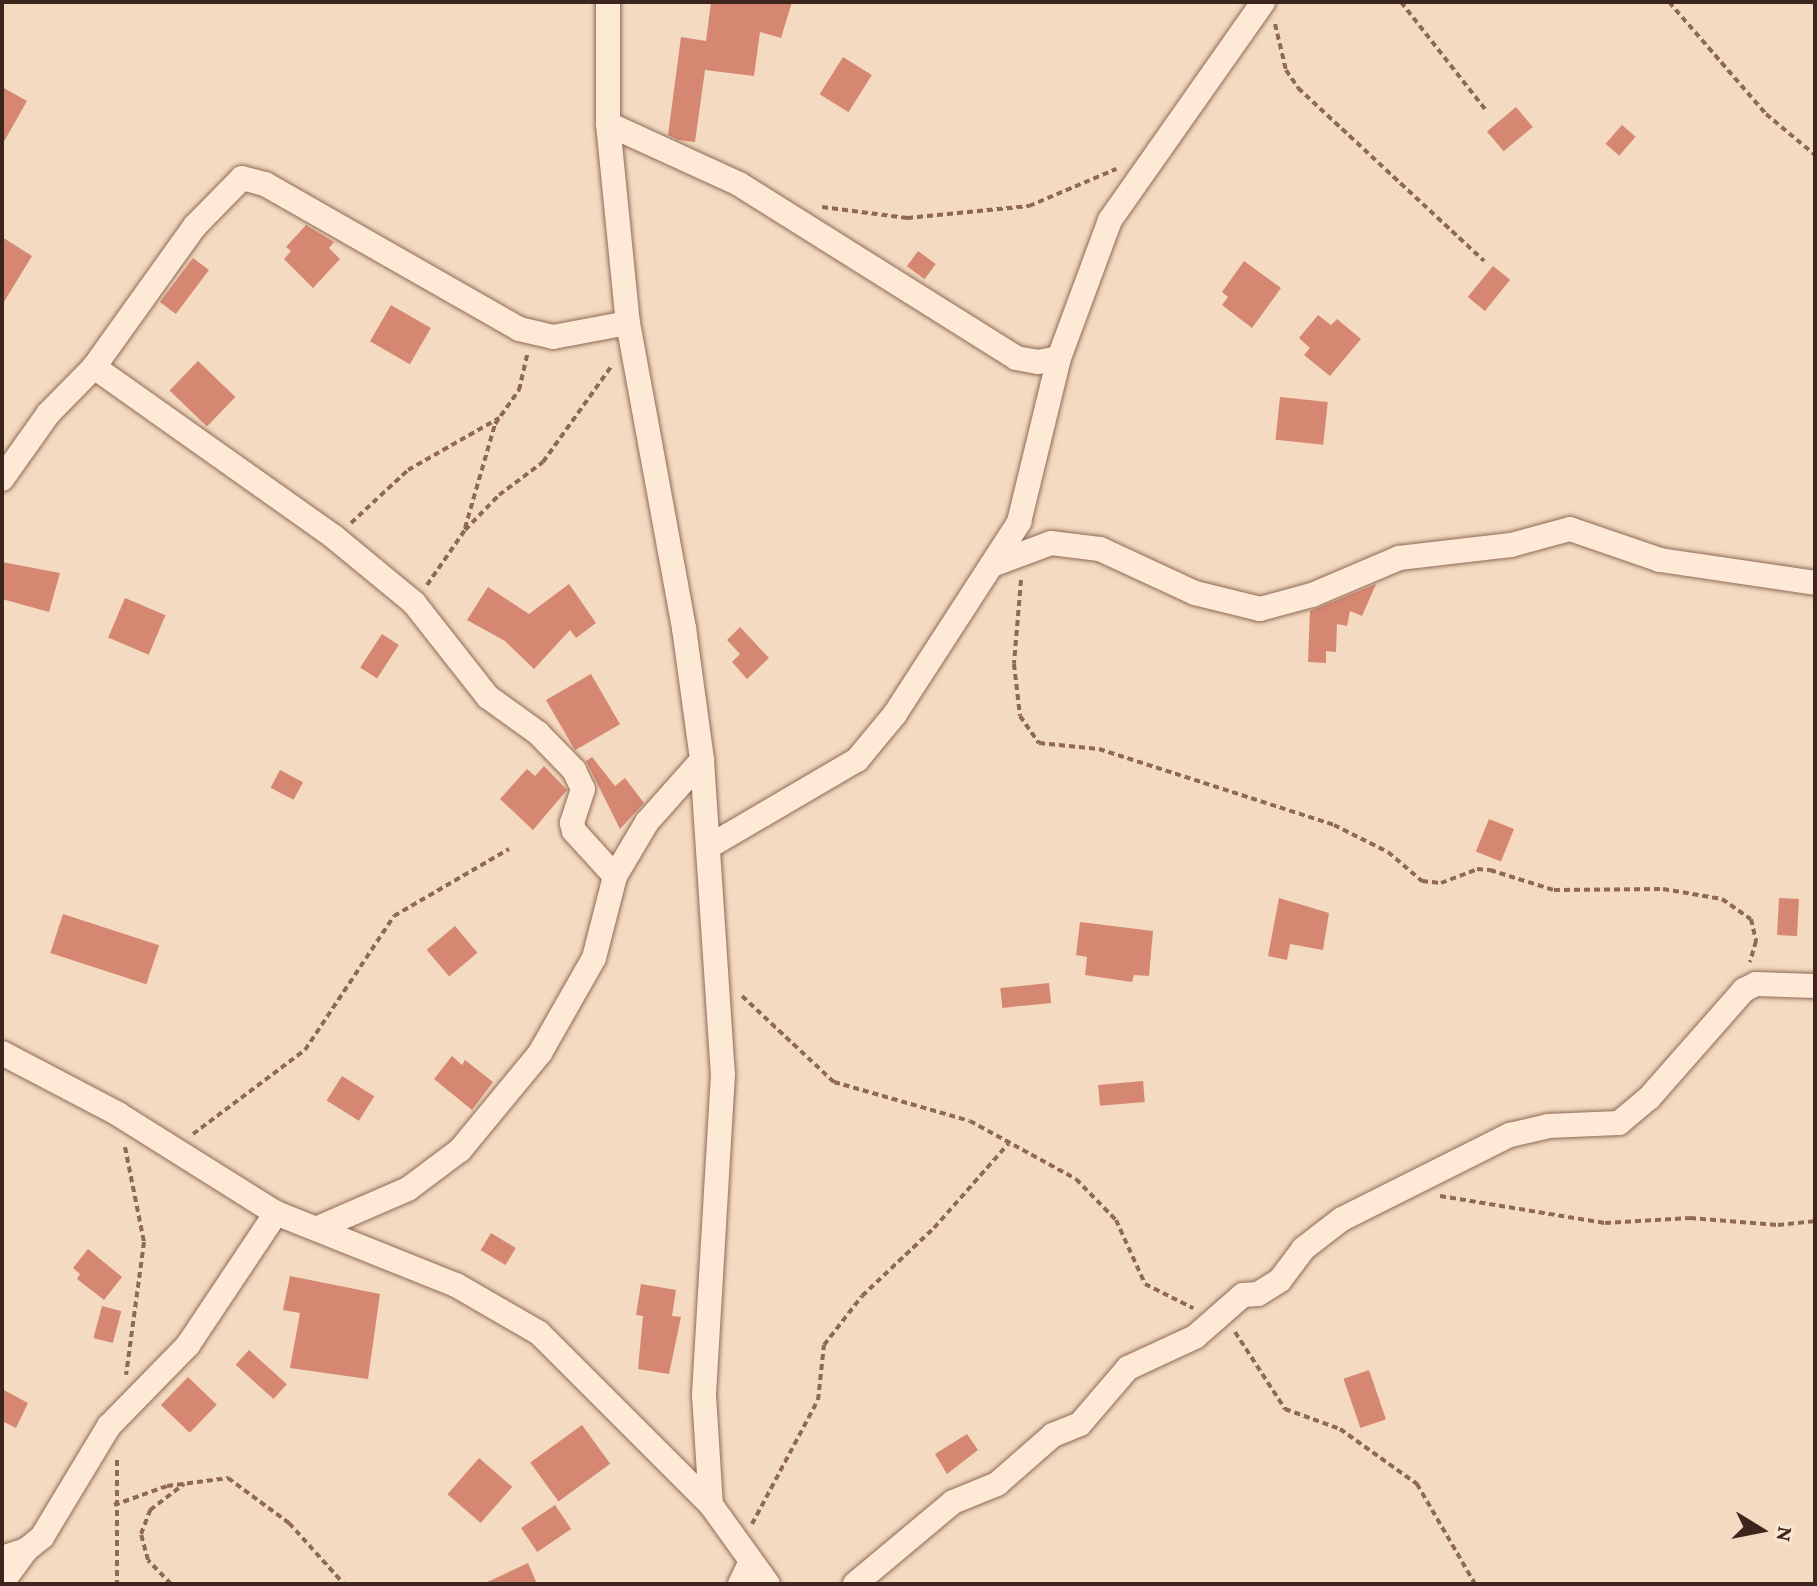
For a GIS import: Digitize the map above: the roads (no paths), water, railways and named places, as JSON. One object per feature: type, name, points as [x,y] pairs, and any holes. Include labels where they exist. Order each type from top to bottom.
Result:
[{"type":"street","points":[[608,2],[608,124],[630,331],[684,628],[702,760],[708,847],[723,1074],[704,1395],[711,1505]]},
{"type":"street","points":[[708,847],[857,760],[895,714],[992,565],[1027,500],[1059,358],[1110,220],[1268,8]]},
{"type":"street","points":[[608,124],[739,184],[1016,358],[1038,362],[1059,358]]},
{"type":"street","points":[[2,479],[48,414],[94,367],[195,226],[242,178],[265,184],[519,329],[553,337],[630,331]]},
{"type":"street","points":[[94,367],[334,537],[414,603],[488,697],[538,733],[574,770],[583,789],[572,823],[574,831],[615,876]]},
{"type":"street","points":[[992,565],[1051,543],[1100,549],[1195,593],[1260,609],[1312,595],[1399,558],[1511,545],[1570,529],[1660,560],[1815,583]]},
{"type":"street","points":[[318,1228],[408,1189],[460,1150],[540,1053],[583,978],[602,934],[615,876],[647,822],[702,760]]},
{"type":"street","points":[[855,1584],[953,1502],[997,1484],[1053,1435],[1080,1424],[1128,1368],[1195,1337],[1243,1295],[1258,1294],[1280,1280],[1303,1249],[1342,1219],[1531,1128],[1619,1123],[1688,1056],[1738,995],[1756,984],[1815,986]]},
{"type":"street","points":[[2,1053],[175,1147],[276,1213],[456,1285],[539,1333],[711,1505],[768,1584]]},
{"type":"street","points":[[2,1583],[26,1550],[48,1528],[122,1409],[188,1345],[276,1213]]},
{"type":"street","points":[[2,1558],[26,1550]]},
{"type":"street","points":[[740,1584],[746,1553]]}]
